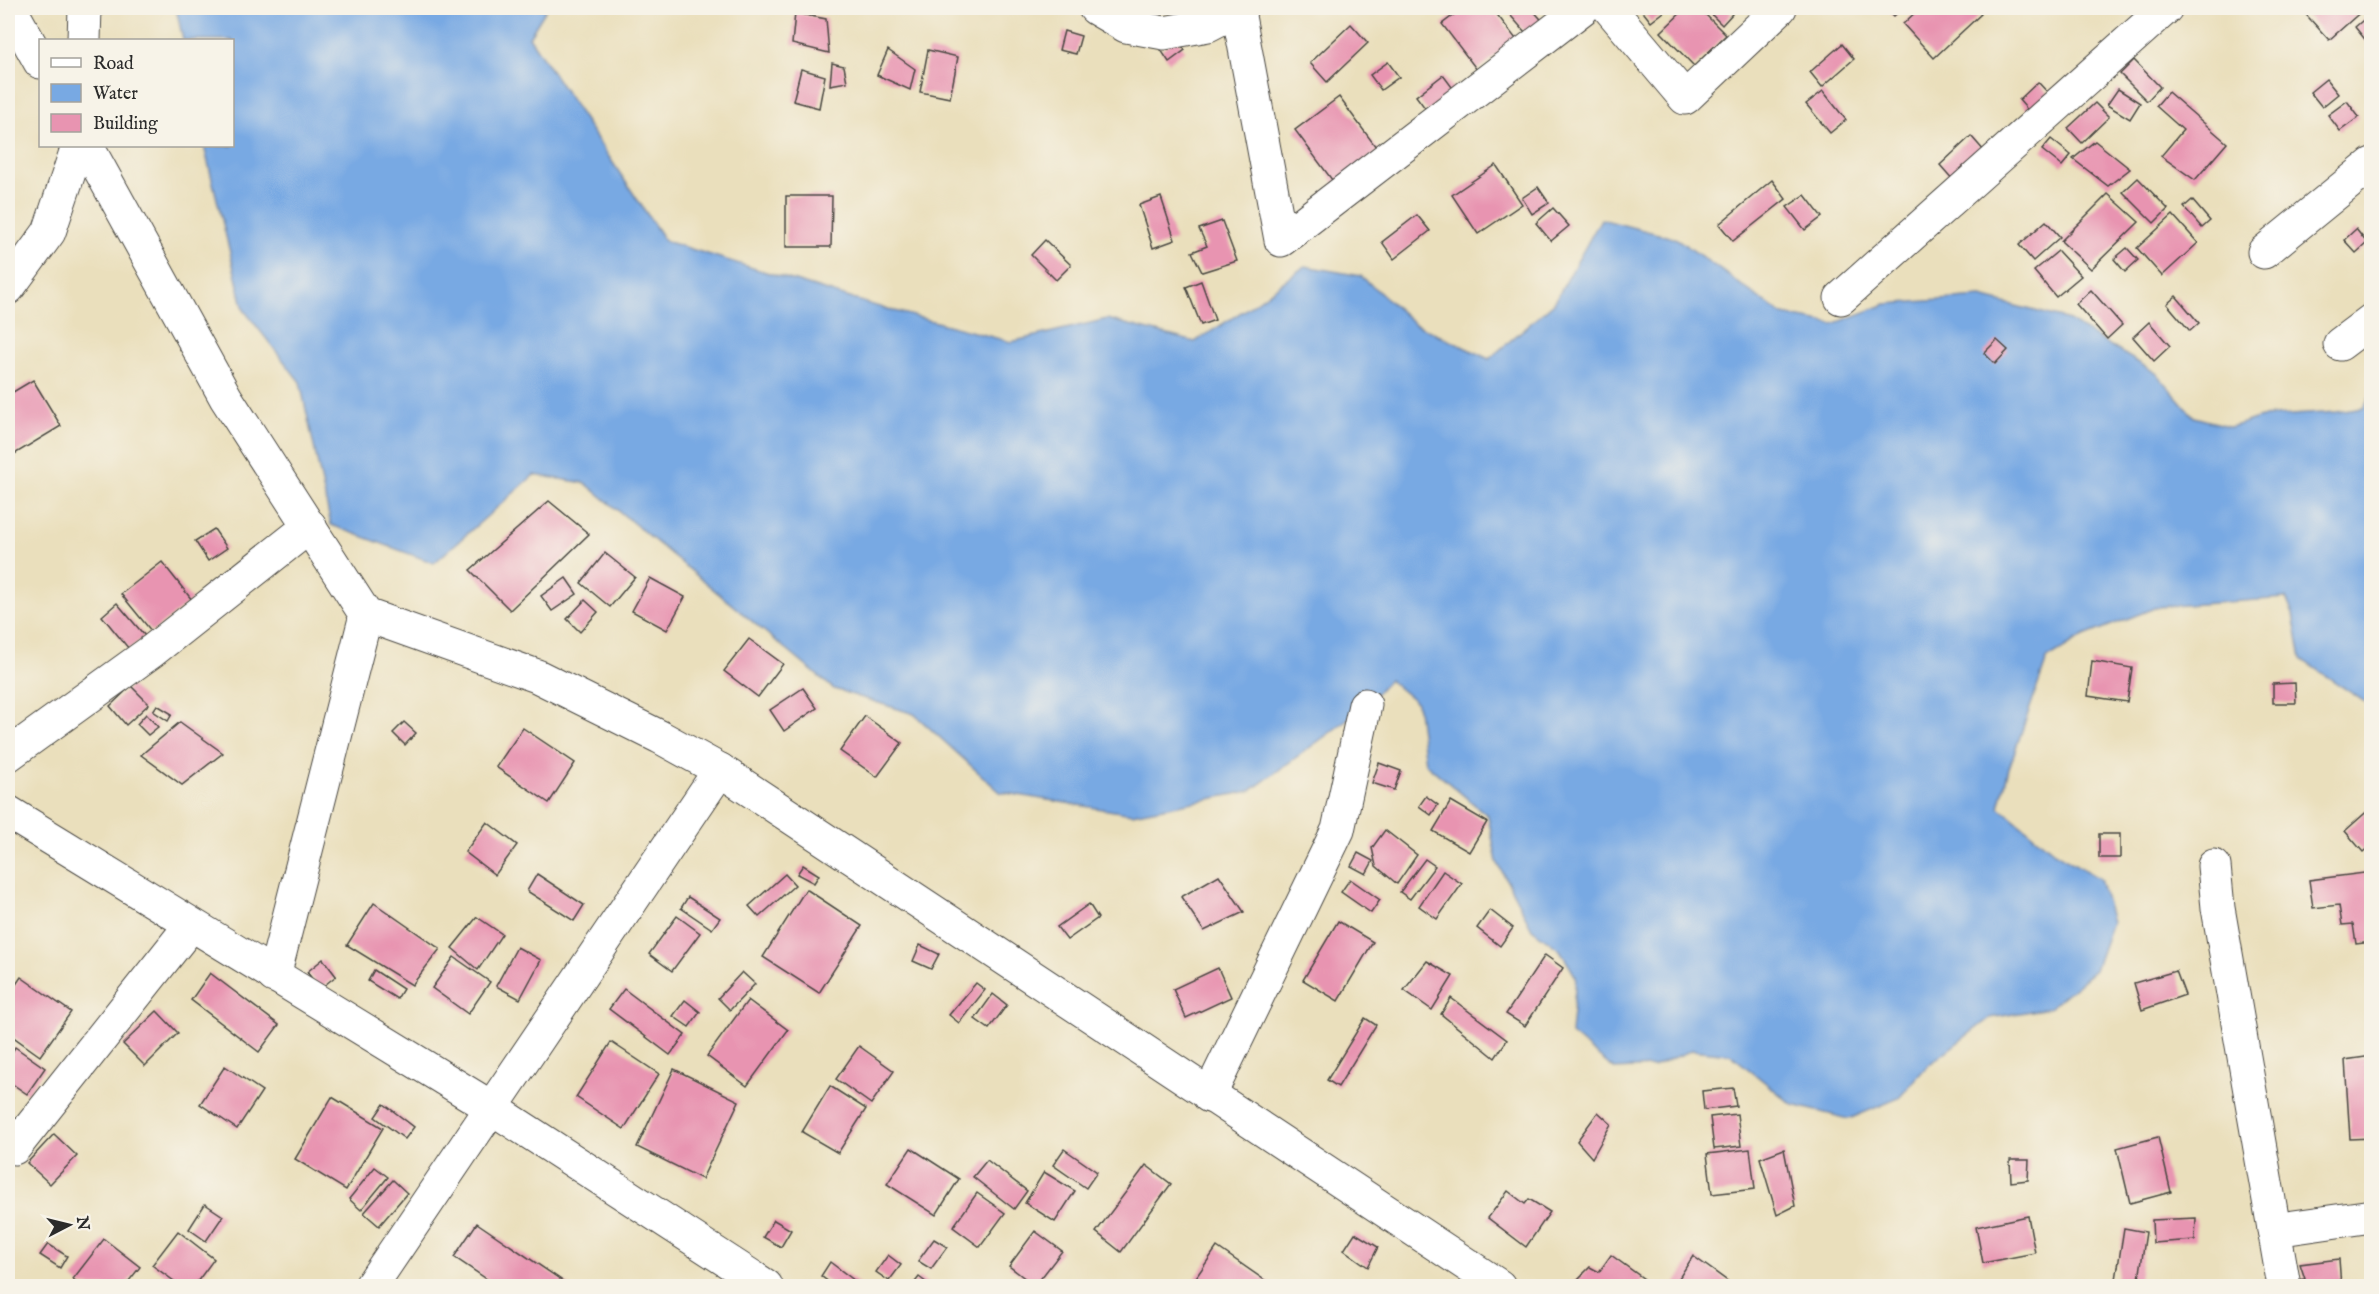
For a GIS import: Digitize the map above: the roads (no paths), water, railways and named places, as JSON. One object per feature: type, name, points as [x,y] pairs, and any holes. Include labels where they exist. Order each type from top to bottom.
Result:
[{"type":"street","points":[[10,8],[39,60]]},
{"type":"street","points":[[84,39],[85,8]]},
{"type":"street","points":[[1095,8],[1126,26],[1164,33],[1208,25],[1239,9],[1281,240],[1583,8]]},
{"type":"street","points":[[1609,8],[1684,98],[1780,8]]},
{"type":"street","points":[[1840,297],[2166,8]]},
{"type":"street","points":[[8,288],[49,232],[78,147]]},
{"type":"street","points":[[88,147],[226,398],[366,615],[537,676],[660,736],[720,770],[1499,1287]]},
{"type":"street","points":[[2264,252],[2372,164]]},
{"type":"street","points":[[2340,344],[2372,320]]},
{"type":"street","points":[[8,755],[152,651],[310,526]]},
{"type":"street","points":[[274,976],[366,615]]},
{"type":"street","points":[[1209,1096],[1338,830],[1365,705]]},
{"type":"street","points":[[371,1287],[720,770]]},
{"type":"street","points":[[8,812],[492,1108],[766,1287]]},
{"type":"street","points":[[2214,866],[2218,908],[2284,1287]]},
{"type":"street","points":[[8,1143],[14,1148],[191,925]]},
{"type":"street","points":[[2274,1230],[2372,1216]]},
{"type":"water","points":[[176,8],[547,8],[529,37],[665,241],[876,306],[1011,342],[1107,319],[1195,342],[1251,306],[1305,266],[1361,276],[1415,324],[1489,359],[1554,303],[1601,219],[1677,239],[1783,315],[1833,324],[1886,304],[1981,297],[2066,319],[2156,373],[2194,417],[2231,427],[2261,417],[2364,408],[2371,395],[2371,706],[2301,659],[2293,614],[2286,598],[2157,607],[2084,636],[2047,659],[2009,768],[1999,807],[2054,852],[2100,879],[2112,922],[2095,970],[2049,1008],[1990,1018],[1927,1066],[1899,1098],[1849,1119],[1793,1105],[1730,1054],[1692,1050],[1653,1067],[1614,1069],[1571,1034],[1576,977],[1560,950],[1532,929],[1497,862],[1488,816],[1425,763],[1417,703],[1389,680],[1365,705],[1250,791],[1132,814],[1000,792],[914,714],[834,689],[585,483],[534,475],[434,563],[331,525],[300,382],[244,310],[204,147],[234,147],[234,39],[183,39]]}]
